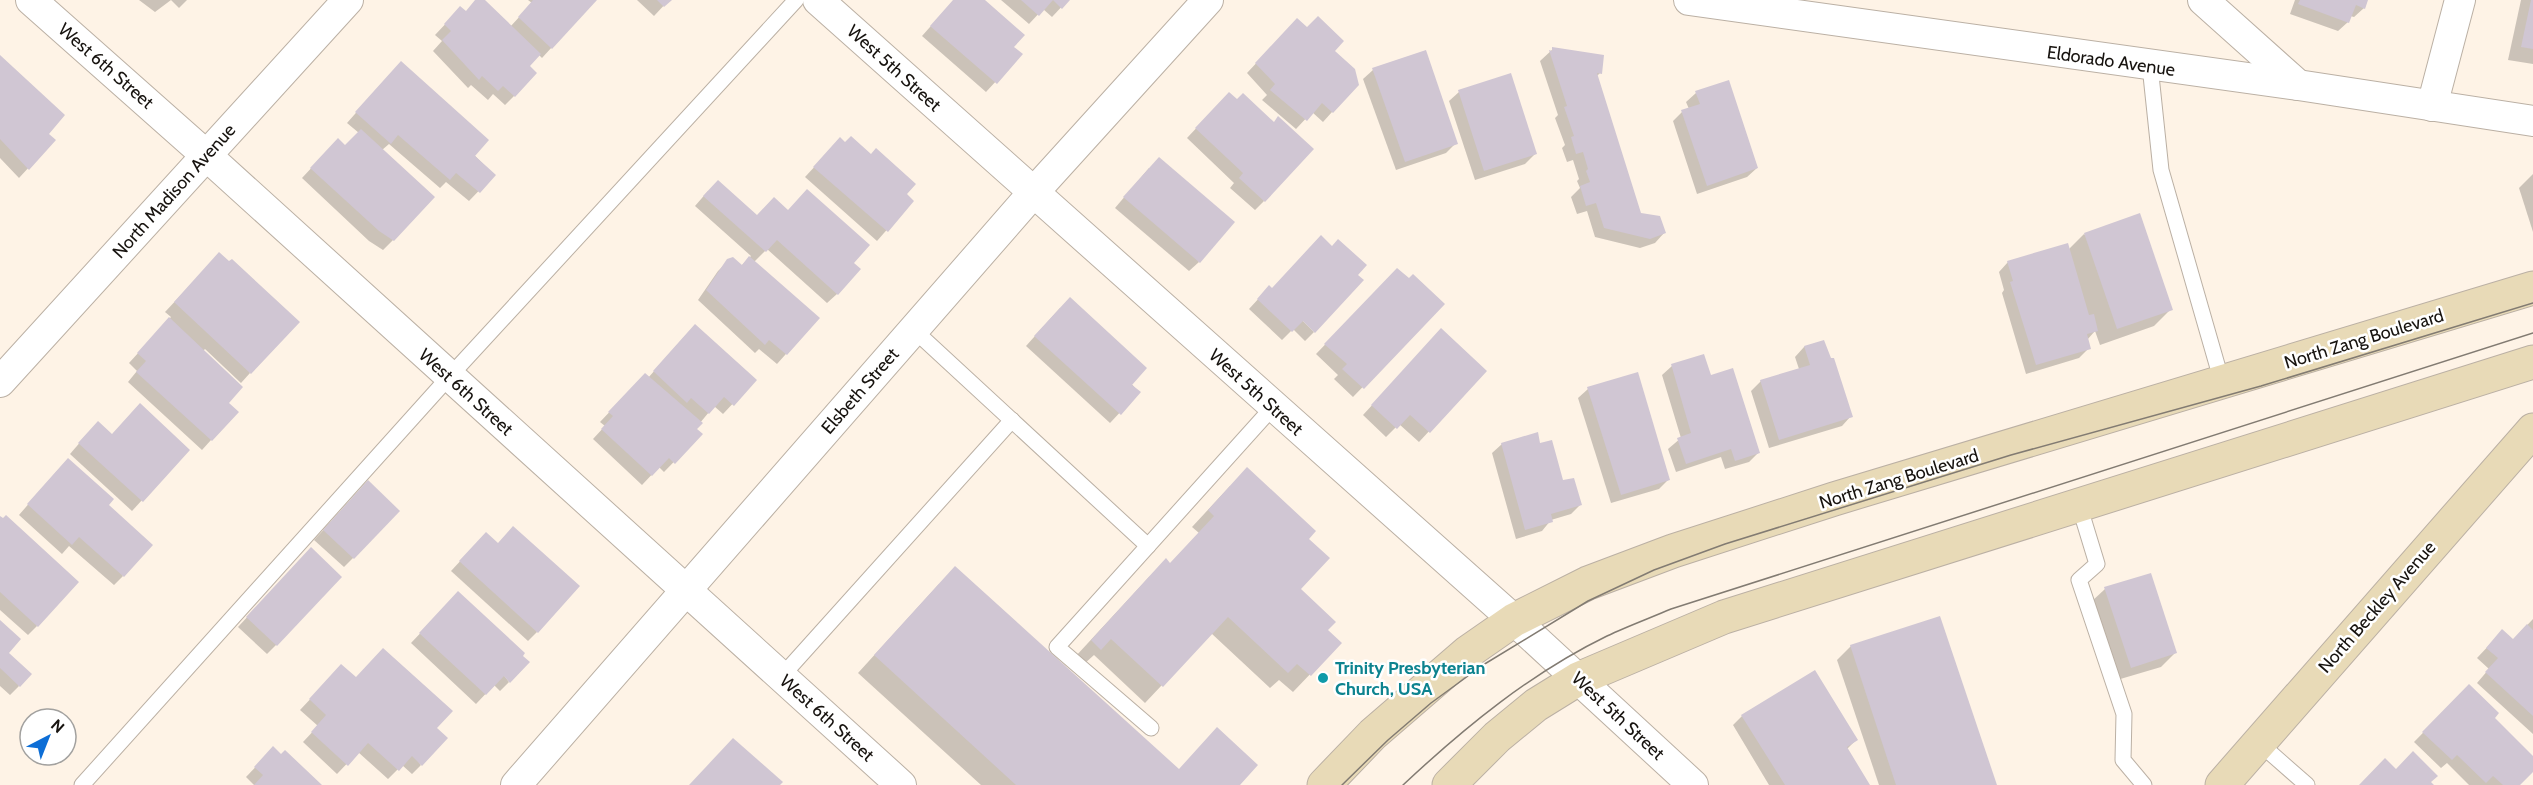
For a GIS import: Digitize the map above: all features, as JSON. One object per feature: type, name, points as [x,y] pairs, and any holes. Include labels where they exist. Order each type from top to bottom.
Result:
[{"type":"main road","name":"North Zang Boulevard","points":[[1324,785],[1373,734],[1468,652],[1514,620],[1588,583],[1673,551],[1834,499],[2533,288]]},
{"type":"main road","points":[[1449,785],[1497,737],[1536,705],[1578,679],[1724,617],[2533,362]]},
{"type":"main road","name":"North Beckley Avenue","points":[[2222,785],[2533,430]]},
{"type":"street","name":"West 6th Street","points":[[31,0],[207,156],[901,785]]},
{"type":"street","name":"North Madison Avenue","points":[[0,382],[348,0]]},
{"type":"street","name":"West 5th Street","points":[[818,0],[1514,620],[1694,785]]},
{"type":"street","name":"Elsbeth Street","points":[[516,785],[1034,193],[1208,0]]},
{"type":"street","name":"Eldorado Avenue","points":[[1689,0],[2298,85],[2533,121]]},
{"type":"street","points":[[2203,0],[2298,85]]},
{"type":"street","points":[[2432,106],[2460,0]]},
{"type":"lane","points":[[82,785],[449,377],[796,0]]},
{"type":"lane","points":[[2150,66],[2161,170],[2222,382]]},
{"type":"lane","points":[[914,330],[1148,546]]},
{"type":"lane","points":[[1151,728],[1057,647],[1273,407]]},
{"type":"lane","points":[[781,677],[1012,420]]},
{"type":"lane","points":[[2079,505],[2097,564],[2079,580],[2124,714],[2123,760],[2144,785]]},
{"type":"lane","points":[[2258,742],[2307,785]]},
{"type":"building","points":[[475,0],[485,0],[541,54],[530,66],[537,73],[515,97],[503,86],[498,91],[482,76],[479,80],[442,40],[451,31],[444,24],[460,6],[466,11]]},
{"type":"building","points":[[533,0],[597,0],[552,49],[518,17]]},
{"type":"building","points":[[657,0],[672,0],[664,7]]},
{"type":"building","points":[[953,0],[985,0],[1025,35],[1014,47],[1023,54],[997,84],[930,26]]},
{"type":"building","points":[[1021,0],[1053,0],[1039,16]]},
{"type":"building","points":[[1053,0],[1070,0],[1062,9]]},
{"type":"building","points":[[2300,0],[2368,0],[2365,9],[2356,5],[2349,23],[2298,4]]},
{"type":"building","points":[[2531,0],[2533,0],[2533,49],[2521,47]]},
{"type":"building","points":[[1318,16],[1344,41],[1335,51],[1355,69],[1359,85],[1333,113],[1322,103],[1307,121],[1270,90],[1275,84],[1255,63],[1297,18],[1307,27]]},
{"type":"building","points":[[1552,47],[1604,55],[1602,74],[1597,73],[1641,213],[1660,216],[1666,233],[1650,239],[1604,228],[1596,203],[1586,206],[1580,186],[1590,182],[1586,171],[1588,169],[1583,152],[1576,154],[1571,137],[1574,136],[1564,107],[1567,106],[1549,50],[1552,51]]},
{"type":"building","points":[[1426,50],[1458,144],[1405,162],[1372,68]]},
{"type":"building","points":[[0,55],[65,115],[49,134],[56,140],[29,170],[0,139]]},
{"type":"building","points":[[401,61],[489,140],[475,156],[496,175],[480,193],[456,173],[450,180],[398,135],[391,144],[355,112]]},
{"type":"building","points":[[1511,73],[1537,154],[1484,171],[1458,90]]},
{"type":"building","points":[[1729,80],[1758,168],[1707,186],[1681,110],[1700,104],[1695,91]]},
{"type":"building","points":[[1229,92],[1237,99],[1243,93],[1274,122],[1278,116],[1314,149],[1265,202],[1239,178],[1243,173],[1195,128]]},
{"type":"building","points":[[361,129],[435,197],[394,241],[379,231],[310,168],[338,138],[345,145]]},
{"type":"building","points":[[851,136],[871,154],[876,148],[916,184],[907,194],[914,201],[888,232],[813,167],[840,137],[845,142]]},
{"type":"building","points":[[1159,157],[1235,222],[1200,263],[1123,197]]},
{"type":"building","points":[[718,180],[757,215],[774,197],[788,210],[807,189],[870,245],[854,263],[861,269],[838,295],[777,240],[766,252],[703,196]]},
{"type":"building","points":[[2140,213],[2173,310],[2117,329],[2084,233]]},
{"type":"building","points":[[1321,235],[1332,246],[1338,239],[1367,265],[1358,275],[1364,280],[1315,333],[1303,321],[1292,332],[1257,299],[1269,285],[1272,288]]},
{"type":"building","points":[[2068,243],[2089,315],[2094,314],[2098,331],[2087,334],[2091,349],[2036,365],[2010,282],[2013,281],[2007,261]]},
{"type":"building","points":[[219,252],[229,261],[232,259],[300,322],[251,374],[174,302]]},
{"type":"building","points":[[749,256],[820,318],[787,355],[769,340],[765,345],[706,290],[727,259],[733,257],[742,265]]},
{"type":"building","points":[[1397,268],[1409,278],[1413,274],[1445,304],[1364,389],[1342,369],[1347,364],[1324,344]]},
{"type":"building","points":[[1070,297],[1147,368],[1132,385],[1141,392],[1121,415],[1034,336]]},
{"type":"building","points":[[169,317],[243,387],[229,403],[239,412],[212,441],[136,372],[146,361],[137,353]]},
{"type":"building","points":[[695,324],[757,380],[734,406],[724,397],[709,414],[691,398],[687,403],[653,371]]},
{"type":"building","points":[[1441,328],[1487,371],[1430,433],[1410,415],[1397,429],[1371,405]]},
{"type":"building","points":[[1824,340],[1831,358],[1834,358],[1853,417],[1779,440],[1760,380],[1810,365],[1804,346]]},
{"type":"building","points":[[1704,354],[1711,375],[1733,368],[1760,453],[1735,461],[1731,449],[1686,464],[1677,438],[1691,433],[1671,364]]},
{"type":"building","points":[[1638,372],[1670,480],[1621,495],[1587,387]]},
{"type":"building","points":[[645,373],[703,423],[697,429],[703,434],[675,464],[669,458],[652,476],[601,429],[613,416],[608,412]]},
{"type":"building","points":[[140,403],[190,450],[143,502],[78,443],[98,421],[112,434]]},
{"type":"building","points":[[1538,432],[1540,443],[1552,440],[1563,480],[1574,478],[1582,505],[1551,514],[1553,522],[1525,530],[1501,443]]},
{"type":"building","points":[[68,458],[114,499],[109,505],[153,545],[124,577],[79,537],[72,545],[27,504]]},
{"type":"building","points":[[1247,467],[1316,531],[1309,539],[1330,558],[1301,589],[1336,622],[1328,630],[1342,643],[1311,676],[1297,664],[1288,673],[1228,617],[1163,687],[1111,639],[1101,650],[1091,640],[1166,558],[1170,563],[1214,516],[1208,510]]},
{"type":"building","points":[[368,480],[400,511],[354,559],[323,530]]},
{"type":"building","points":[[6,515],[79,582],[38,627],[0,592],[0,516],[3,518]]},
{"type":"building","points":[[513,526],[580,586],[538,633],[459,561],[486,532],[498,543]]},
{"type":"building","points":[[311,547],[342,577],[277,646],[246,617]]},
{"type":"building","points":[[955,566],[1179,769],[1217,727],[1258,765],[1240,785],[1016,785],[874,655]]},
{"type":"building","points":[[2151,573],[2177,653],[2131,668],[2104,587]]},
{"type":"building","points":[[458,591],[525,653],[523,656],[530,662],[510,683],[504,676],[486,695],[419,633]]},
{"type":"building","points":[[1940,616],[1997,785],[1896,785],[1850,645]]},
{"type":"building","points":[[0,620],[21,639],[9,653],[32,674],[20,687],[0,668]]},
{"type":"building","points":[[2527,624],[2533,630],[2533,716],[2485,672],[2498,658],[2486,648],[2502,629],[2513,639]]},
{"type":"building","points":[[383,648],[453,711],[437,728],[448,738],[422,766],[412,756],[399,771],[368,743],[348,766],[311,732],[326,715],[309,699],[341,664],[356,677]]},
{"type":"building","points":[[1815,670],[1858,740],[1847,747],[1870,785],[1785,785],[1741,715]]},
{"type":"building","points":[[2469,684],[2499,713],[2495,718],[2533,756],[2533,772],[2520,785],[2503,785],[2493,776],[2486,783],[2457,755],[2452,760],[2422,732]]},
{"type":"building","points":[[733,738],[783,782],[780,785],[689,785]]},
{"type":"building","points":[[273,746],[281,754],[285,750],[322,785],[254,785],[263,775],[254,767]]},
{"type":"building","points":[[2413,751],[2438,776],[2431,782],[2434,785],[2359,785],[2385,758],[2396,769]]},
{"type":"tram line","points":[[1342,785],[1388,740],[1431,703],[1483,665],[1588,601],[1654,570],[1725,544],[2011,455],[2261,386],[2533,303]]},
{"type":"tram line","points":[[1403,785],[1450,742],[1525,684],[1607,636],[1671,609],[2533,333]]},
{"type":"place","name":"Trinity Presbyterian Church, USA","points":[[1323,678]]}]
